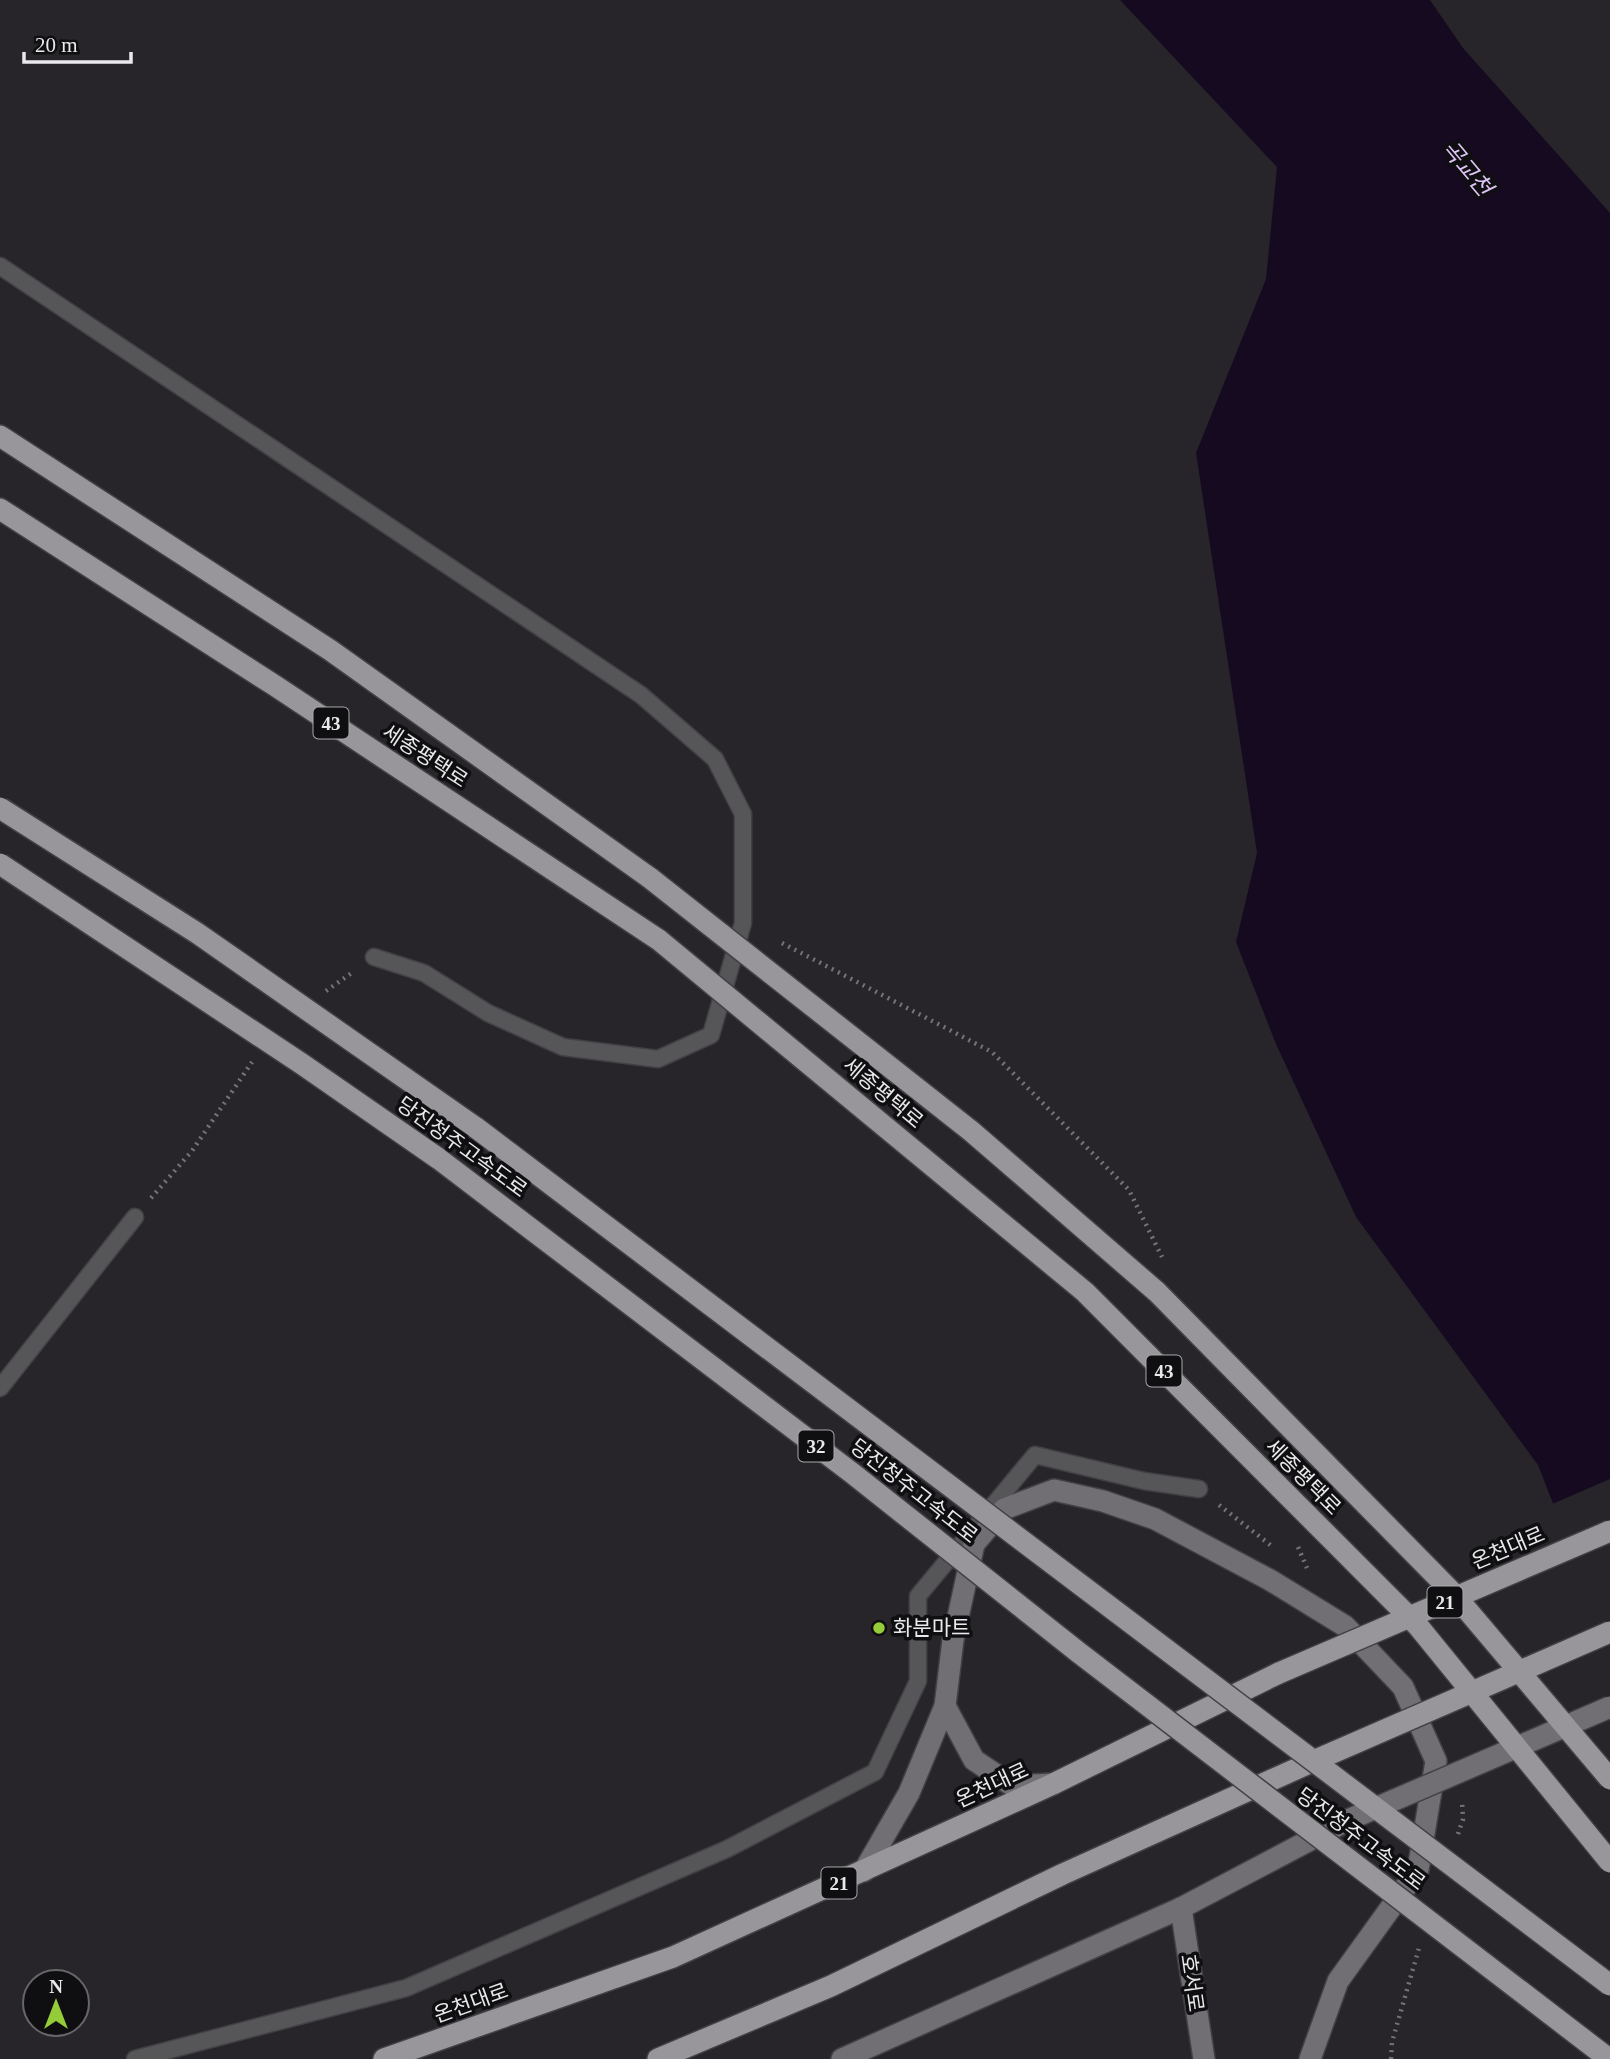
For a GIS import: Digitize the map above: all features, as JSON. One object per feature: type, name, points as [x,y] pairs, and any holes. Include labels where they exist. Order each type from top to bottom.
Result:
[{"type":"highway","name":"세종평택로","points":[[0,436],[330,650],[650,878],[971,1131],[1157,1293],[1452,1592],[1610,1779]]},
{"type":"highway","name":"세종평택로","points":[[0,509],[274,685],[659,940],[1085,1292],[1418,1626],[1610,1862]]},
{"type":"highway","name":"당진청주고속도로","points":[[0,808],[197,933],[475,1127],[1610,1985]]},
{"type":"highway","name":"당진청주고속도로","points":[[0,864],[302,1064],[439,1159],[852,1473],[1089,1661],[1609,2059]]},
{"type":"highway","name":"온천대로","points":[[384,2059],[673,1957],[1053,1784],[1279,1673],[1610,1531]]},
{"type":"highway","points":[[658,2059],[831,1986],[1063,1874],[1610,1632]]},
{"type":"street","points":[[864,1871],[909,1793],[945,1706],[953,1640],[974,1544],[1004,1509],[1054,1490],[1103,1501],[1155,1519],[1270,1580],[1345,1626],[1403,1687],[1436,1761],[1418,1870],[1338,1981],[1310,2059]]},
{"type":"street","points":[[945,1706],[974,1760],[1013,1786],[1053,1784]]},
{"type":"street","points":[[842,2059],[1181,1908],[1348,1820],[1610,1707]]},
{"type":"street","name":"호서로","points":[[1181,1908],[1204,2059]]},
{"type":"lane","points":[[0,266],[641,695],[715,759],[743,814],[743,923],[711,1035],[658,1059],[563,1047],[488,1013],[424,973],[374,957]]},
{"type":"lane","points":[[0,1388],[135,1217]]},
{"type":"lane","points":[[135,2059],[406,1988],[727,1849],[875,1772],[918,1681],[918,1596],[1035,1455],[1144,1481],[1199,1489]]},
{"type":"path","points":[[325,992],[374,957]]},
{"type":"path","points":[[135,1217],[192,1151],[257,1056]]},
{"type":"water","name":"곡교천","points":[[1120,0],[1430,0],[1463,48],[1610,213],[1610,1649],[1538,1465],[1356,1217],[1276,1044],[1236,942],[1257,853],[1196,453],[1266,279],[1277,167]]},
{"type":"pier","points":[[1610,1479],[1610,1652],[1550,1505]]},
{"type":"place","name":"화분마트","points":[[879,1628]]}]
